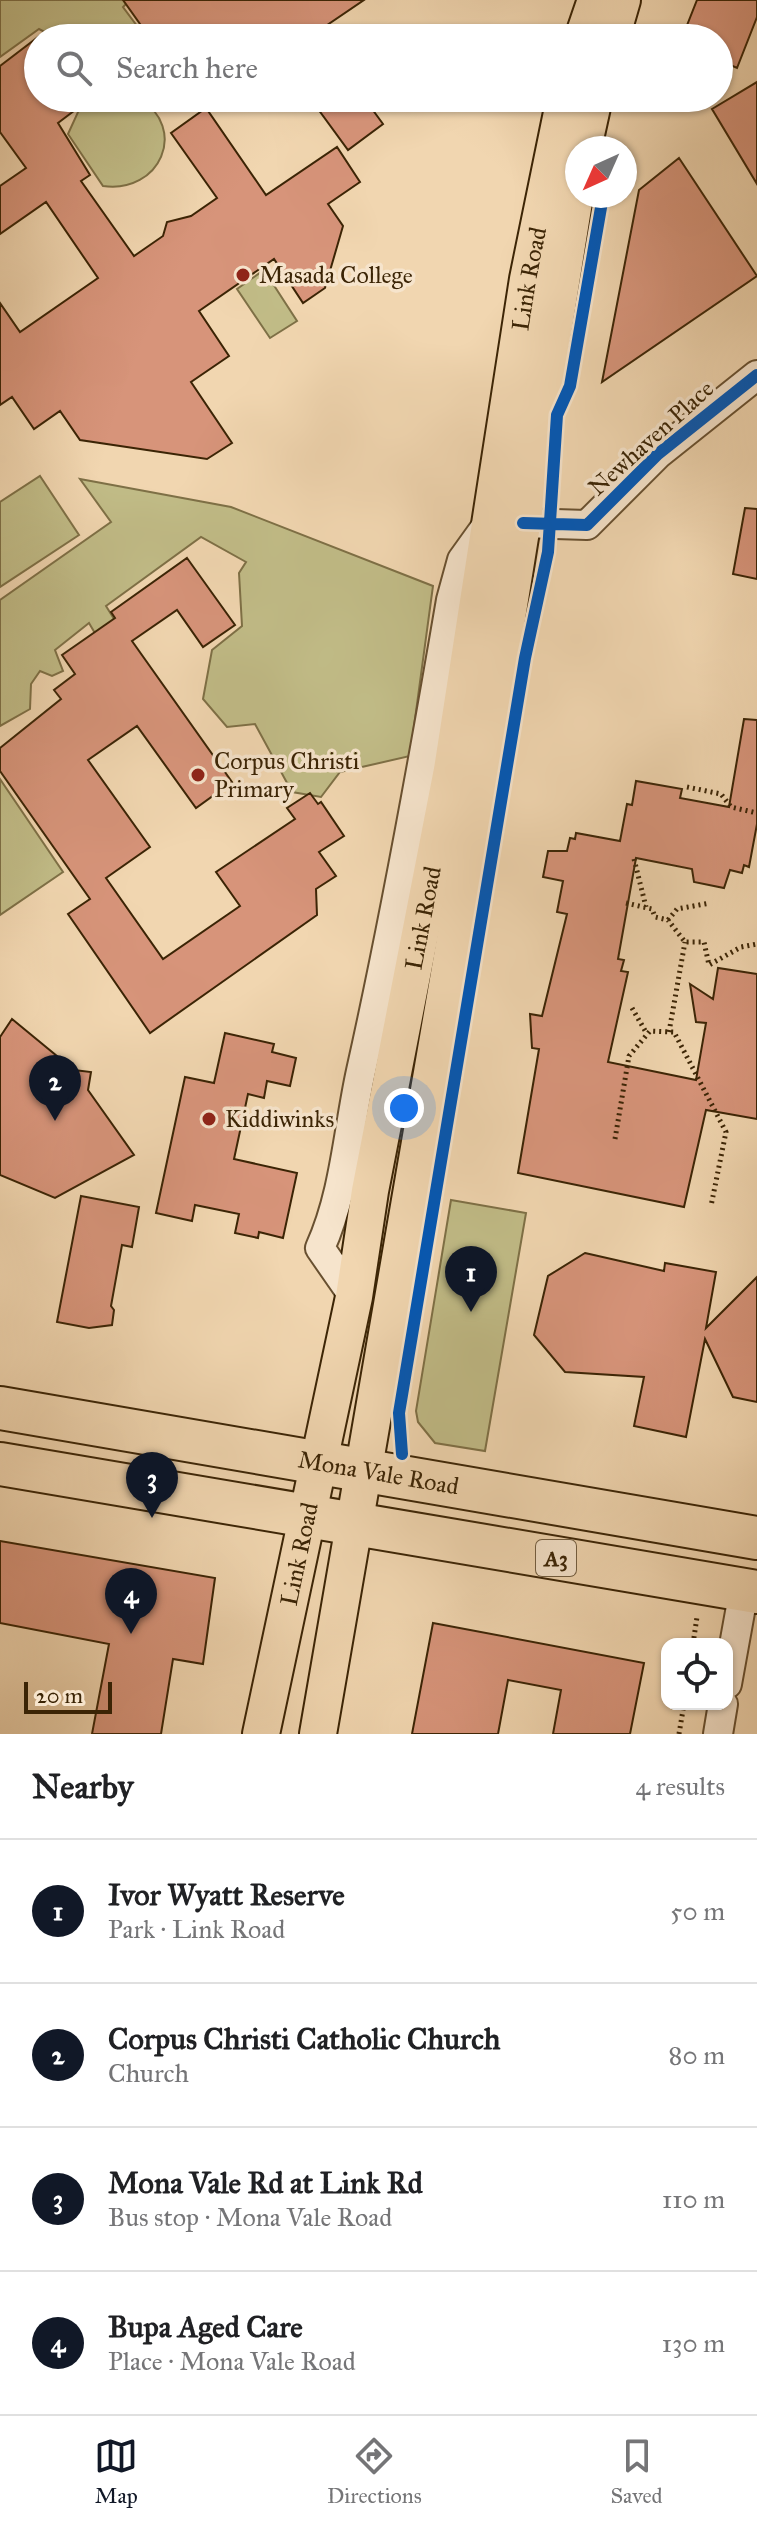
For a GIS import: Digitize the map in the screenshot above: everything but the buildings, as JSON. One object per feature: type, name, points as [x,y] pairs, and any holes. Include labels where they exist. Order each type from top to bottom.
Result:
[{"type":"highway","name":"Mona Vale Road","points":[[0,1408],[757,1538]]},
{"type":"highway","name":"A3","points":[[0,1464],[751,1591]]},
{"type":"main road","points":[[588,24],[596,0]]},
{"type":"main road","points":[[615,24],[622,0]]},
{"type":"main road","name":"Link Road","points":[[318,1734],[364,1469],[508,521],[528,279],[562,112]]},
{"type":"main road","points":[[586,136],[591,112]]},
{"type":"main road","name":"Link Road","points":[[261,1734],[354,1297],[370,1191],[452,770],[508,521],[572,208]]},
{"type":"street","name":"Newhaven Place","points":[[508,521],[587,525],[658,454],[757,375]]},
{"type":"street","points":[[733,1661],[751,1591]]},
{"type":"street","points":[[718,1734],[722,1710]]},
{"type":"path","points":[[687,787],[721,794],[731,807],[757,813]]},
{"type":"path","points":[[634,859],[641,874],[646,907]]},
{"type":"path","points":[[626,903],[652,909],[655,917],[668,920],[685,942],[669,1032]]},
{"type":"path","points":[[668,920],[677,909],[710,903]]},
{"type":"path","points":[[685,942],[704,942],[709,965],[741,947],[757,944]]},
{"type":"path","points":[[632,1008],[647,1034]]},
{"type":"path","points":[[615,1139],[629,1056],[647,1034],[674,1032],[726,1132],[711,1206]]},
{"type":"path","points":[[694,1638],[698,1614]]},
{"type":"path","points":[[679,1734],[683,1710]]},
{"type":"shaded area","points":[[0,0],[130,0],[123,7],[136,24],[24,24],[24,40],[0,57]]},
{"type":"shaded area","points":[[78,112],[155,112],[162,126],[165,142],[153,170],[140,180],[123,186],[103,186],[68,134]]},
{"type":"shaded area","points":[[264,270],[297,321],[270,338],[237,289]]},
{"type":"shaded area","points":[[40,476],[79,535],[0,587],[0,502]]},
{"type":"shaded area","points":[[80,479],[231,507],[433,586],[410,756],[340,772],[321,797],[292,792],[255,724],[227,727],[203,699],[212,650],[242,626],[239,573],[246,562],[201,537],[106,606],[119,627],[99,640],[89,623],[55,650],[63,671],[52,676],[40,671],[31,684],[30,709],[0,726],[0,600],[111,522]]},
{"type":"shaded area","points":[[0,779],[63,872],[0,915]]},
{"type":"shaded area","points":[[451,1200],[526,1213],[485,1451],[435,1443],[418,1422],[416,1411]]},
{"type":"cycle path","points":[[402,1454],[399,1413],[525,658],[548,552],[557,415],[570,386],[601,208]]},
{"type":"cycle path","points":[[523,523],[587,525],[658,454],[757,375]]},
{"type":"place","name":"Masada College","points":[[243,275]]},
{"type":"place","name":"Corpus Christi Primary","points":[[198,775]]},
{"type":"place","name":"Kiddiwinks","points":[[209,1119]]},
{"type":"place","name":"Corpus Christi Catholic Church","points":[[55,1121]]},
{"type":"place","name":"Ivor Wyatt Reserve","points":[[471,1312]]},
{"type":"place","name":"Mona Vale Rd at Link Rd","points":[[152,1518]]},
{"type":"place","name":"Bupa Aged Care","points":[[131,1634]]}]
